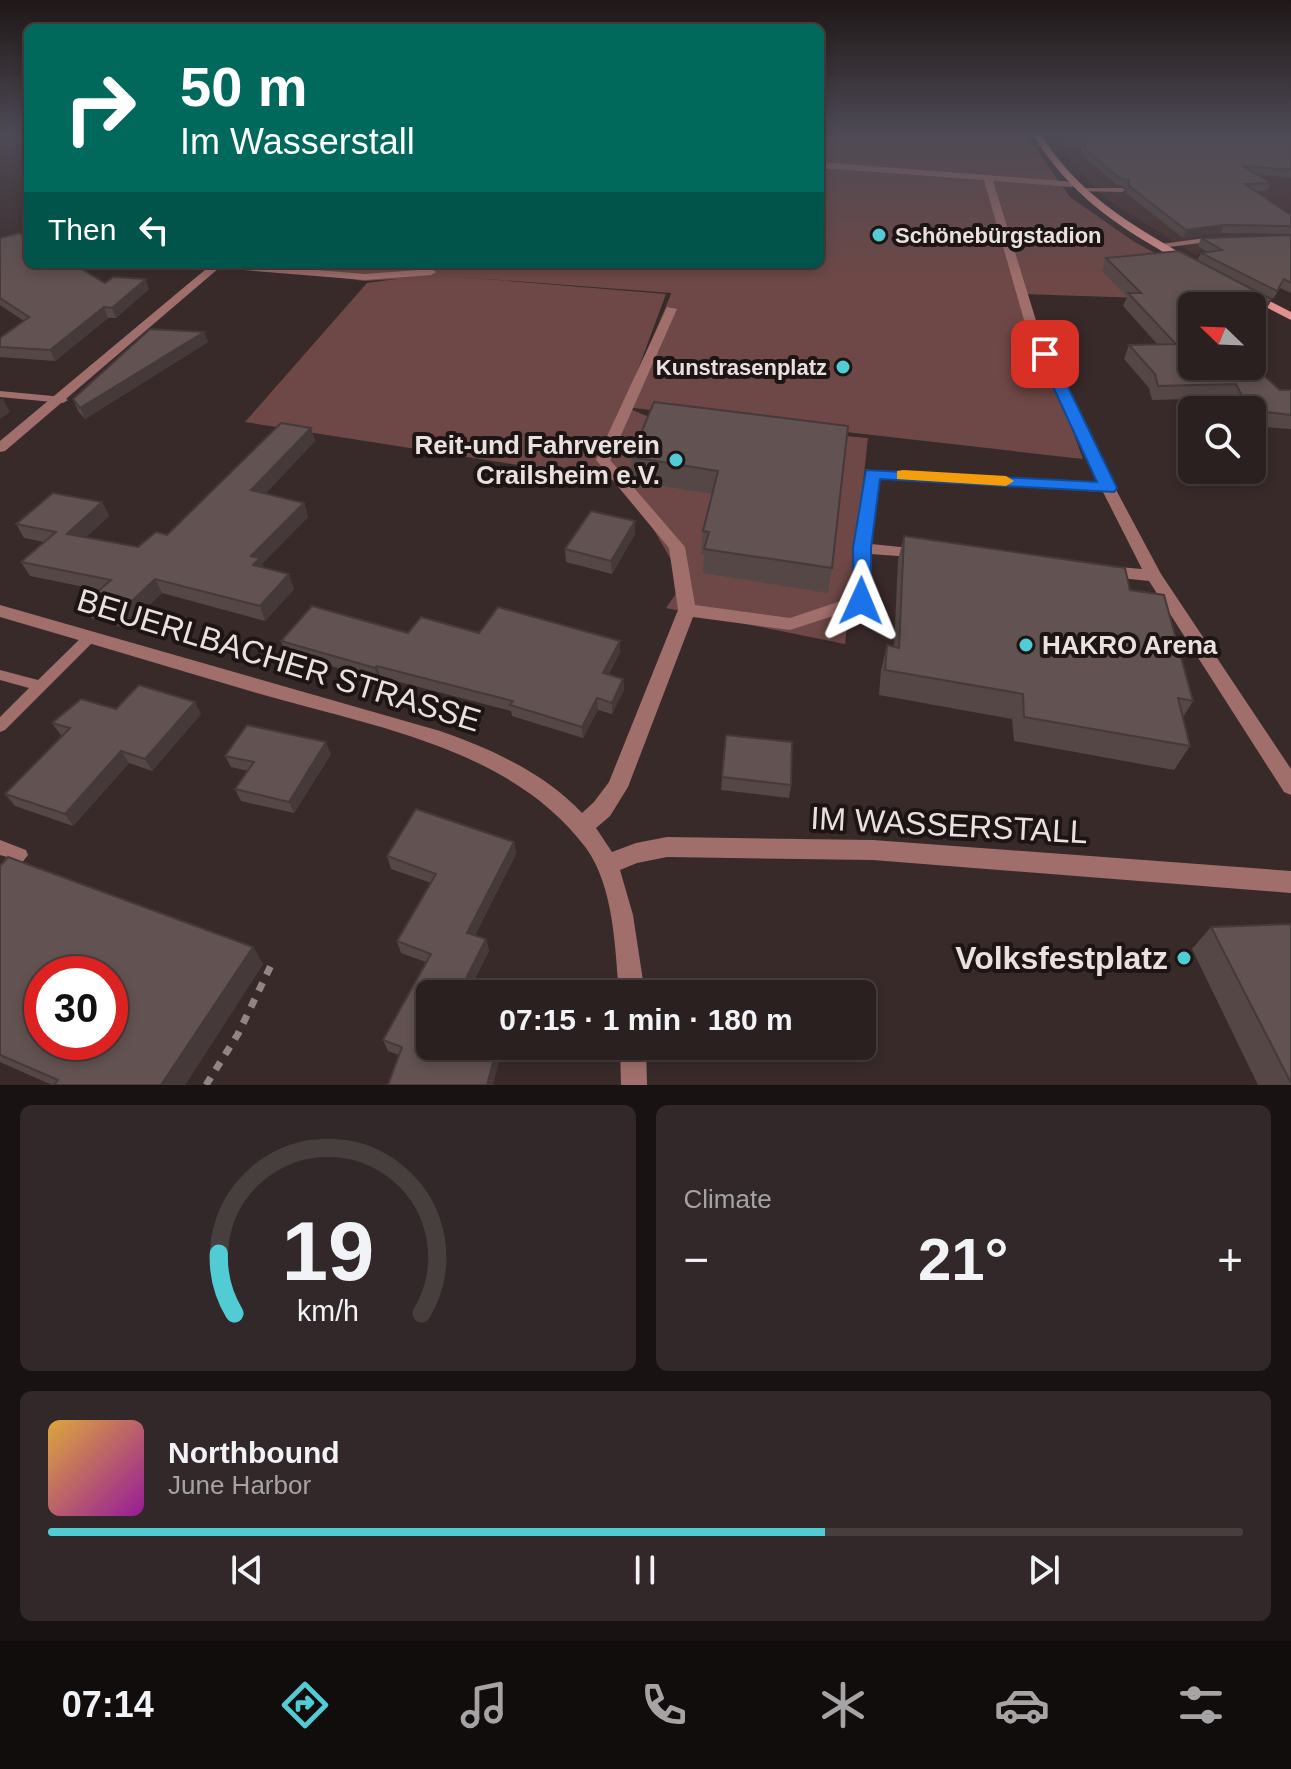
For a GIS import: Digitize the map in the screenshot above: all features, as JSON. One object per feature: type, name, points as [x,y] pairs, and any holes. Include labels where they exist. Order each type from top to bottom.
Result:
[{"type":"main road","points":[[1074,184],[1161,246],[1200,267]]},
{"type":"main road","points":[[1239,288],[1291,317]]},
{"type":"street","points":[[989,184],[1032,327],[1108,488],[1154,576],[1291,786]]},
{"type":"street","points":[[1039,184],[1076,187]]},
{"type":"street","points":[[0,448],[63,400],[173,300],[213,268]]},
{"type":"street","points":[[254,268],[365,277],[431,272]]},
{"type":"street","points":[[582,827],[602,809],[618,787],[687,610],[677,547],[603,460],[671,309]]},
{"type":"street","points":[[687,610],[790,624],[861,601],[862,548],[872,473],[1108,488]]},
{"type":"street","points":[[862,548],[939,556]]},
{"type":"street","points":[[1093,570],[1154,576]]},
{"type":"street","name":"BEUERLBACHER STRASSE","points":[[0,611],[418,733],[522,778],[582,827],[605,865],[623,926],[630,980]]},
{"type":"street","name":"IM WASSERSTALL","points":[[605,865],[667,847],[873,850],[1291,882]]},
{"type":"street","points":[[633,1060],[634,1085]]},
{"type":"lane","points":[[1076,187],[1122,190]]},
{"type":"lane","points":[[1161,246],[1221,238]]},
{"type":"lane","points":[[0,394],[63,400]]},
{"type":"lane","points":[[0,726],[90,637]]},
{"type":"lane","points":[[0,675],[40,686]]},
{"type":"lane","points":[[0,847],[20,855],[0,877]]},
{"type":"path","points":[[206,1085],[238,1034],[274,959]]},
{"type":"shaded area","points":[[824,184],[1061,184],[1070,197],[1133,241],[1226,292],[1178,292],[1178,299],[1172,299],[1022,294],[1083,459],[625,407],[654,419],[868,438],[845,644],[666,608],[684,582],[626,482],[245,422],[367,283],[396,279],[364,281],[270,268],[824,268]],"holes":[[[436,275],[671,293],[624,407],[666,294]]]},
{"type":"shaded area","points":[[1092,184],[1291,184],[1291,246],[1229,247],[1200,251],[1197,256],[1109,201]]},
{"type":"building","points":[[1245,184],[1291,215],[1291,226],[1224,225],[1186,230],[1129,186],[1255,184]]},
{"type":"building","points":[[19,233],[24,236],[24,268],[80,268],[105,283],[113,277],[146,279],[112,308],[104,307],[50,350],[0,347],[0,338],[29,317],[0,298],[0,238]]},
{"type":"building","points":[[1291,235],[1291,283],[1284,279],[1277,291],[1201,253],[1222,250],[1201,238]]},
{"type":"building","points":[[1179,251],[1258,292],[1178,292],[1178,380],[1266,380],[1266,378],[1280,390],[1291,390],[1291,415],[1266,412],[1266,396],[1242,396],[1236,384],[1158,386],[1155,374],[1129,345],[1176,344],[1128,293],[1141,293],[1106,258]]},
{"type":"building","points":[[150,329],[204,332],[80,408],[73,399]]},
{"type":"building","points":[[654,402],[848,426],[832,568],[704,549],[709,532],[703,531],[718,471],[631,457]]},
{"type":"building","points":[[281,423],[311,428],[251,490],[304,503],[251,556],[260,558],[253,565],[289,574],[260,606],[155,579],[118,614],[83,604],[111,580],[21,562],[56,532],[16,524],[53,493],[102,502],[67,534],[138,547],[156,532],[167,535]]},
{"type":"building","points":[[591,511],[635,521],[611,561],[565,549]]},
{"type":"building","name":"HAKRO Arena","points":[[904,536],[1125,568],[1130,590],[1164,595],[1193,701],[1178,698],[1190,746],[1024,717],[1023,694],[885,670],[887,645],[899,648]]},
{"type":"building","points":[[312,606],[408,633],[421,617],[479,633],[498,607],[620,641],[603,673],[623,679],[612,703],[597,698],[582,727],[510,705],[513,701],[377,666],[375,668],[281,641]]},
{"type":"building","points":[[139,685],[195,702],[145,759],[121,751],[65,814],[5,794],[70,728],[52,723],[81,699],[116,709]]},
{"type":"building","points":[[247,725],[326,742],[289,802],[235,789],[254,762],[225,756]]},
{"type":"building","points":[[726,735],[792,742],[791,785],[722,777]]},
{"type":"building","points":[[416,809],[514,842],[467,933],[486,939],[465,980],[416,980],[431,954],[397,941],[436,874],[387,856]]},
{"type":"building","points":[[8,857],[253,947],[161,1085],[54,1085],[58,1080],[0,1055],[0,866]]},
{"type":"building","points":[[1291,924],[1291,1083],[1211,927]]},
{"type":"building","points":[[416,981],[416,1060],[494,1060],[487,1085],[388,1085],[402,1047],[383,1040]]},
{"type":"slow traffic","points":[[903,475],[1006,481]]},
{"type":"place","name":"Schönebürgstadion","points":[[879,235]]},
{"type":"place","name":"Kunstrasenplatz","points":[[843,367]]},
{"type":"place","name":"Reit-und Fahrverein Crailsheim e.V.","points":[[676,460]]},
{"type":"place","name":"HAKRO Arena","points":[[1026,645]]},
{"type":"place","name":"Volksfestplatz","points":[[1184,958]]},
{"type":"route","points":[[861,601],[862,548],[872,473],[1108,488],[1045,354]]}]
